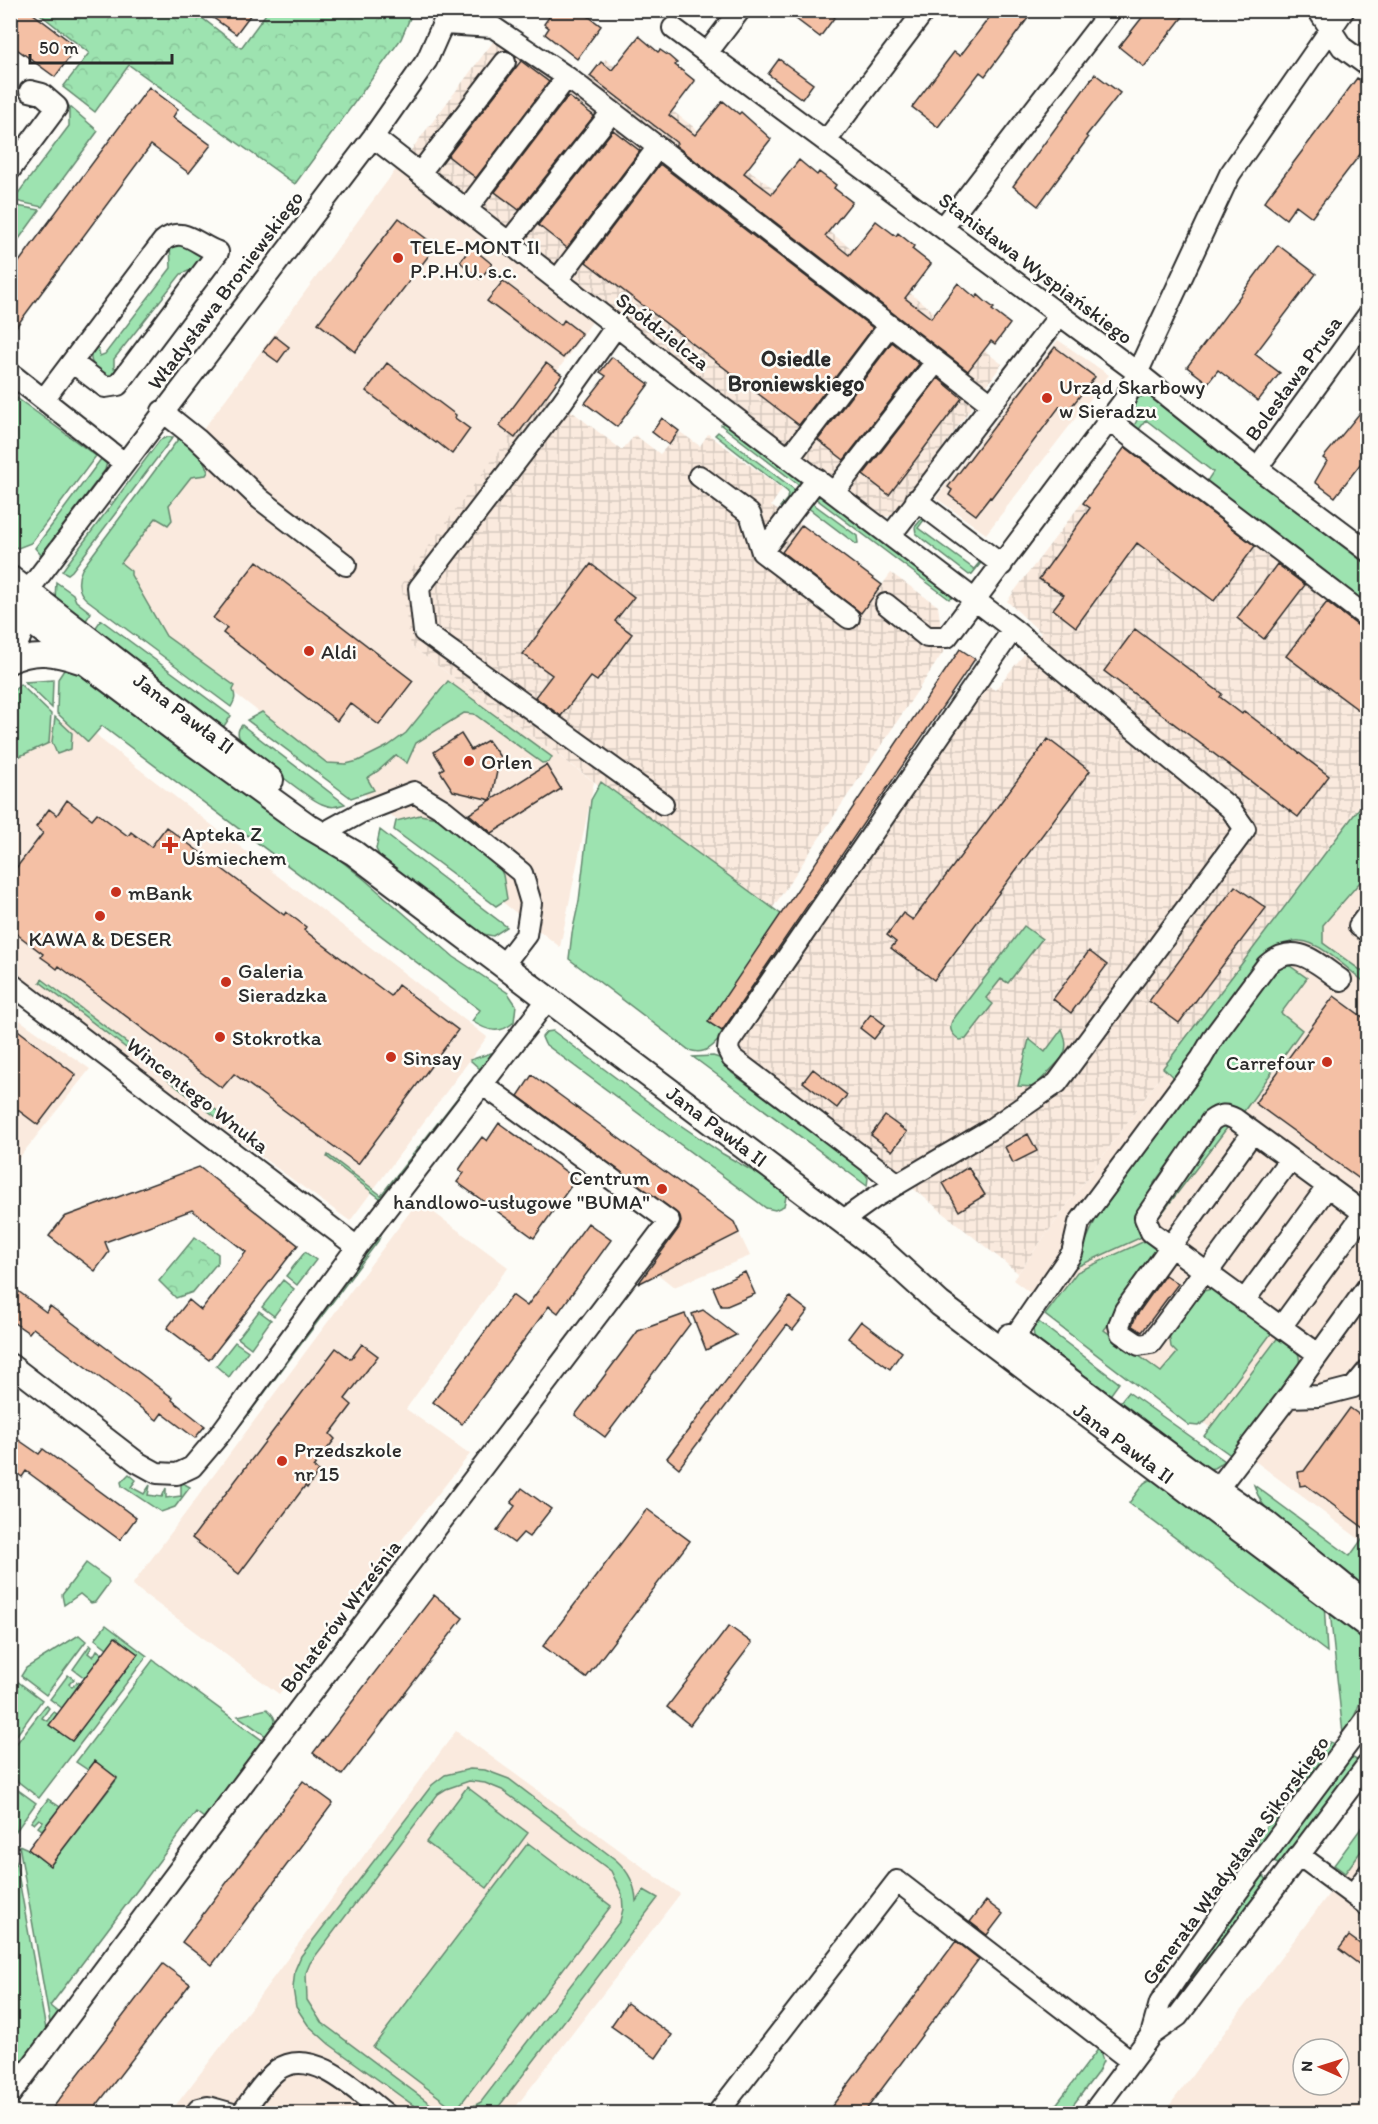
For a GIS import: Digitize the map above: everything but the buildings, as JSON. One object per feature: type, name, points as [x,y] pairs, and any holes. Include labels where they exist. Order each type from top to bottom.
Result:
[{"type":"main road","name":"Jana Pawła II","points":[[19,599],[89,665],[308,826],[354,853],[503,964],[885,1254],[932,1297],[1009,1345],[1211,1497],[1366,1621]]},
{"type":"main road","name":"Jana Pawła II","points":[[19,599],[232,749],[331,829],[354,853]]},
{"type":"street","points":[[707,53],[740,10]]},
{"type":"street","points":[[826,141],[925,10]]},
{"type":"street","points":[[943,228],[1111,10]]},
{"type":"street","points":[[1318,10],[1329,30],[1342,46],[1368,66]]},
{"type":"street","points":[[886,604],[927,637],[947,637],[979,602],[1002,565],[1125,399],[1230,174],[1344,10]]},
{"type":"street","points":[[446,17],[493,27],[567,77],[990,403]]},
{"type":"street","name":"Władysława Broniewskiego","points":[[10,656],[21,639],[19,599],[373,136],[427,60],[446,17]]},
{"type":"street","name":"Stanisława Wyspiańskiego","points":[[673,28],[1138,374],[1257,468],[1368,551]]},
{"type":"street","points":[[420,173],[505,62]]},
{"type":"street","points":[[467,209],[567,77]]},
{"type":"street","points":[[10,170],[57,107],[42,94],[30,91]]},
{"type":"street","points":[[508,242],[612,112]]},
{"type":"street","name":"Spółdzielcza","points":[[373,136],[1013,629],[1230,808],[1245,829],[1057,1083],[991,1129],[898,1184]]},
{"type":"street","points":[[558,279],[658,147]]},
{"type":"street","points":[[44,399],[163,240],[175,233],[185,234],[218,252],[118,385],[105,387],[73,363]]},
{"type":"street","name":"Bolesława Prusa","points":[[1257,468],[1368,315]]},
{"type":"street","points":[[891,535],[1059,316]]},
{"type":"street","points":[[617,325],[419,588],[424,632],[663,804]]},
{"type":"street","points":[[789,458],[889,326]]},
{"type":"street","points":[[834,492],[936,362]]},
{"type":"street","points":[[10,373],[124,463]]},
{"type":"street","points":[[162,411],[197,439],[260,499],[346,565]]},
{"type":"street","points":[[1109,420],[1368,618]]},
{"type":"street","points":[[699,476],[750,514],[762,552],[849,618]]},
{"type":"street","points":[[762,552],[817,479]]},
{"type":"street","points":[[916,500],[1002,565]]},
{"type":"street","points":[[842,1221],[898,1184],[732,1058],[728,1050],[729,1042],[1013,629]]},
{"type":"street","points":[[10,663],[28,656],[45,654],[89,665]]},
{"type":"street","points":[[331,829],[360,813],[414,792],[444,810],[522,873],[531,903],[526,935],[503,964]]},
{"type":"street","points":[[1368,914],[1359,926],[1368,932]]},
{"type":"street","points":[[1009,1345],[1072,1253],[1080,1223],[1267,965],[1275,958],[1287,953],[1301,954],[1341,980]]},
{"type":"street","name":"Wincentego Wnuka","points":[[10,983],[357,1247]]},
{"type":"street","points":[[10,1364],[137,1462],[157,1473],[177,1474],[192,1467],[241,1406],[357,1247],[548,999]]},
{"type":"street","name":"Bohaterów Września","points":[[10,2095],[669,1221],[482,1084]]},
{"type":"street","points":[[1281,1327],[1366,1214],[1235,1119],[1218,1115],[1211,1121],[1145,1218],[1153,1233],[1170,1247],[1318,1354]]},
{"type":"street","points":[[1253,1132],[1121,1317],[1120,1333],[1133,1343],[1145,1346],[1151,1343],[1290,1159]]},
{"type":"street","points":[[1244,1301],[1328,1186]]},
{"type":"street","points":[[1211,1497],[1288,1397],[1368,1286]]},
{"type":"street","points":[[1288,1397],[1319,1396],[1354,1388],[1368,1370]]},
{"type":"street","name":"Generała Władysława Sikorskiego","points":[[1151,2035],[1160,2003],[1178,1976],[1367,1717]]},
{"type":"street","name":"Generała Władysława Sikorskiego","points":[[1095,2113],[1151,2035],[1178,2016],[1368,1764]]},
{"type":"street","points":[[1299,1855],[1360,1901],[1368,1874]]},
{"type":"street","points":[[717,2114],[897,1881],[1131,2061]]},
{"type":"street","points":[[241,2114],[278,2070],[296,2063],[305,2063],[334,2074],[386,2114]]},
{"type":"street","points":[[195,2114],[199,2109],[208,2107],[233,2114]]},
{"type":"shaded area","points":[[496,38],[573,95],[605,59],[1002,364],[895,515],[882,517],[408,154]]},
{"type":"shaded area","points":[[397,168],[594,319],[544,390],[411,646],[594,782],[560,947],[86,577],[202,431]]},
{"type":"shaded area","points":[[1058,340],[1109,375],[986,534],[936,498]]},
{"type":"shaded area","points":[[544,390],[622,450],[635,435],[660,454],[680,432],[700,446],[708,434],[782,489],[771,506],[802,525],[882,585],[891,573],[938,606],[941,628],[950,642],[770,912],[411,646],[401,584]]},
{"type":"shaded area","points":[[1128,442],[1367,618],[1367,792],[1018,1273],[736,1046],[986,684],[995,690],[1041,633],[1007,601]]},
{"type":"shaded area","name":"Galeria Sieradzka","points":[[76,714],[104,742],[487,1037],[350,1221],[11,976],[11,746]]},
{"type":"shaded area","points":[[1367,792],[1367,1545],[1013,1280]]},
{"type":"shaded area","points":[[11,1014],[90,1069],[11,1168]]},
{"type":"shaded area","name":"Centrum handlowo-usługowe \"BUMA\"","points":[[532,1075],[734,1222],[750,1256],[674,1287],[650,1268],[680,1224],[516,1098]]},
{"type":"shaded area","points":[[418,1201],[508,1267],[406,1409],[470,1454],[279,1694],[132,1585]]},
{"type":"shaded area","points":[[456,1731],[680,1894],[511,2113],[169,2114],[256,2001]]},
{"type":"shaded area","points":[[1367,1843],[1367,2113],[1163,2114]]},
{"type":"green space","points":[[36,11],[193,11],[241,48],[268,11],[413,11],[401,39],[295,184],[129,65],[95,112],[63,87],[89,53]]},
{"type":"green space","points":[[69,106],[98,131],[42,207],[11,200],[11,195],[16,196],[69,126]]},
{"type":"green space","points":[[10,205],[40,210],[11,250]]},
{"type":"green space","points":[[179,241],[201,255],[203,265],[181,274],[114,359],[114,368],[127,366],[113,377],[105,376],[93,364],[92,351],[97,344],[100,356],[105,354],[171,268],[170,243]]},
{"type":"green space","points":[[10,393],[96,456],[31,543],[18,548],[10,545]]},
{"type":"green space","points":[[1140,397],[1154,398],[1229,460],[1367,565],[1367,611],[1205,484],[1213,472],[1146,420],[1137,432],[1133,428],[1139,416],[1132,404]]},
{"type":"green space","points":[[726,421],[799,477],[800,486],[721,425]]},
{"type":"green space","points":[[718,432],[799,493],[785,512],[780,507],[787,499],[788,492],[715,435]]},
{"type":"green space","points":[[173,437],[72,571],[68,574],[62,571],[160,440]]},
{"type":"green space","points":[[179,438],[198,452],[208,472],[206,475],[191,477],[169,505],[172,520],[168,525],[156,518],[121,563],[131,571],[131,575],[166,636],[235,686],[233,690],[235,698],[231,707],[86,599],[79,589],[82,569]]},
{"type":"green space","points":[[104,455],[107,462],[105,470],[41,555],[35,548]]},
{"type":"green space","points":[[821,496],[953,593],[954,597],[949,599],[815,498]]},
{"type":"green space","points":[[812,503],[857,536],[858,543],[856,544],[807,507]]},
{"type":"green space","points":[[925,515],[927,516],[918,528],[974,569],[984,559],[972,574],[969,575],[916,534],[915,527]]},
{"type":"green space","points":[[56,582],[73,594],[76,601],[91,613],[83,625],[55,599]]},
{"type":"green space","points":[[101,620],[231,716],[224,726],[218,727],[92,633]]},
{"type":"green space","points":[[66,667],[78,672],[278,811],[364,879],[454,957],[508,993],[516,1005],[514,1022],[504,1029],[493,1030],[472,1021],[480,1010],[102,726],[88,742],[57,713],[58,679]]},
{"type":"green space","points":[[53,680],[52,708],[25,682]]},
{"type":"green space","points":[[448,681],[552,757],[549,762],[542,763],[474,714],[464,713],[416,743],[407,763],[396,755],[367,778],[374,790],[351,798],[247,720],[262,712],[327,763],[346,764],[358,761],[388,746],[406,733]]},
{"type":"green space","points":[[20,684],[51,714],[49,743],[11,760],[11,694]]},
{"type":"green space","points":[[55,717],[72,733],[71,749],[57,754],[52,742]]},
{"type":"green space","points":[[242,725],[345,804],[334,807],[322,804],[277,773],[243,743],[238,733]]},
{"type":"green space","points":[[601,782],[782,915],[711,1023],[725,1032],[714,1045],[700,1052],[689,1050],[569,959],[579,901],[591,800]]},
{"type":"green space","points":[[1363,803],[1367,812],[1367,874],[1323,925],[1323,943],[1367,975],[1367,984],[1317,946],[1297,941],[1283,945],[1278,948],[1175,1079],[1163,1068]]},
{"type":"green space","points":[[420,815],[437,818],[449,825],[498,864],[503,875],[507,899],[496,906],[394,830],[396,821]]},
{"type":"green space","points":[[380,830],[507,927],[493,936],[474,932],[381,859],[376,849]]},
{"type":"green space","points":[[1024,926],[1042,939],[1008,983],[1001,979],[986,998],[993,1004],[966,1039],[960,1040],[952,1032],[952,1021]]},
{"type":"green space","points":[[1283,966],[1290,966],[1307,978],[1281,1013],[1302,1030],[1242,1114],[1224,1106],[1216,1107],[1206,1113],[1154,1183],[1152,1196],[1138,1223],[1144,1236],[1074,1268],[1098,1214],[1269,974]]},
{"type":"green space","points":[[42,979],[232,1122],[229,1127],[40,982]]},
{"type":"green space","points":[[1062,1029],[1066,1044],[1062,1058],[1034,1087],[1018,1086],[1029,1039],[1045,1052]]},
{"type":"green space","points":[[553,1031],[670,1118],[723,1154],[784,1189],[786,1197],[784,1206],[775,1210],[766,1208],[545,1044],[542,1037],[546,1032]]},
{"type":"green space","points":[[494,1053],[356,1232],[381,1199],[327,1157],[328,1155],[381,1195],[480,1069],[470,1060]]},
{"type":"green space","points":[[713,1056],[722,1059],[732,1073],[863,1170],[868,1178],[867,1186],[693,1057]]},
{"type":"green space","points":[[1230,1124],[1153,1225],[1166,1200],[1222,1125]]},
{"type":"green space","points":[[385,1226],[378,1241],[229,1438]]},
{"type":"green space","points":[[195,1237],[218,1254],[218,1262],[193,1292],[176,1298],[159,1281]]},
{"type":"green space","points":[[1149,1239],[1163,1249],[1104,1330],[1161,1372],[1177,1353],[1171,1347],[1169,1333],[1200,1292],[1215,1288],[1273,1331],[1206,1421],[1198,1426],[1189,1425],[1045,1315],[1077,1272]]},
{"type":"green space","points":[[305,1252],[316,1260],[297,1285],[286,1276]]},
{"type":"green space","points":[[283,1280],[294,1289],[274,1316],[262,1307]]},
{"type":"green space","points":[[259,1311],[271,1320],[251,1348],[238,1338]]},
{"type":"green space","points":[[1036,1320],[1119,1383],[1106,1401],[1035,1343],[1033,1329]]},
{"type":"green space","points":[[1279,1336],[1298,1352],[1298,1367],[1232,1456],[1204,1436]]},
{"type":"green space","points":[[235,1342],[248,1351],[229,1377],[216,1366]]},
{"type":"green space","points":[[1128,1392],[1225,1461],[1214,1468],[1207,1469],[1116,1407]]},
{"type":"green space","points":[[129,1474],[136,1480],[131,1487],[144,1494],[150,1485],[148,1495],[162,1497],[166,1488],[166,1498],[181,1496],[181,1482],[190,1487],[175,1507],[161,1512],[122,1486],[121,1482]]},
{"type":"green space","points":[[1156,1480],[1324,1603],[1327,1652],[1129,1503],[1144,1483]]},
{"type":"green space","points":[[1254,1485],[1350,1556],[1367,1532],[1367,1589],[1336,1562],[1276,1519],[1259,1498]]},
{"type":"green space","points":[[86,1563],[108,1579],[109,1583],[95,1602],[91,1603],[80,1594],[64,1605],[62,1595]]},
{"type":"green space","points":[[1330,1611],[1350,1624],[1359,1636],[1366,1664],[1362,1694],[1351,1722],[1343,1734]]},
{"type":"green space","points":[[106,1625],[147,1656],[39,1798],[11,1776],[10,1752],[46,1705],[49,1708],[42,1718],[47,1721],[54,1712],[57,1714],[50,1725],[72,1741],[137,1654],[116,1637],[107,1648],[95,1639]]},
{"type":"green space","points":[[79,1635],[86,1641],[46,1695],[21,1676],[26,1668]]},
{"type":"green space","points":[[90,1645],[92,1647],[88,1653],[93,1657],[97,1650],[102,1654],[85,1678],[73,1669]]},
{"type":"green space","points":[[153,1660],[266,1743],[208,1821],[196,1812],[50,2006],[61,2015],[51,2029],[19,1845],[50,1866],[117,1779],[95,1761],[88,1770],[76,1762]]},
{"type":"green space","points":[[68,1675],[74,1679],[69,1684],[72,1687],[77,1682],[80,1683],[62,1708],[50,1699]]},
{"type":"green space","points":[[17,1681],[42,1700],[11,1743],[11,1689]]},
{"type":"green space","points":[[267,1709],[274,1716],[276,1724],[270,1739],[238,1716]]},
{"type":"green space","points":[[1330,1742],[1335,1744],[1260,1844],[1256,1840]]},
{"type":"green space","points":[[1351,1757],[1357,1760],[1281,1865],[1273,1862]]},
{"type":"green space","points":[[470,1769],[485,1770],[509,1779],[616,1860],[630,1879],[636,1901],[644,1890],[658,1898],[494,2113],[424,2113],[329,2044],[308,2025],[296,2007],[293,1988],[295,1970],[301,1956],[432,1785],[445,1775]],"holes":[[[469,1781],[485,1783],[502,1790],[611,1871],[622,1894],[623,1909],[620,1921],[481,2102],[469,2108],[451,2110],[432,2105],[321,2022],[307,2000],[306,1973],[310,1963],[438,1794]]]},
{"type":"green space","points":[[10,1784],[36,1803],[16,1831],[11,1810]]},
{"type":"green space","points":[[467,1787],[528,1833],[487,1888],[426,1842]]},
{"type":"green space","points":[[48,1799],[60,1807],[42,1830],[38,1827],[43,1821],[39,1819],[34,1824],[31,1822]]},
{"type":"green space","points":[[1367,1820],[1367,1843],[1345,1873],[1334,1865]]},
{"type":"green space","points":[[528,1843],[611,1906],[456,2110],[373,2047]]},
{"type":"green space","points":[[13,1846],[47,2035],[14,2078],[10,2076],[10,1849]]},
{"type":"green space","points":[[1261,1876],[1265,1877],[1268,1882],[1195,1980],[1170,2009]]},
{"type":"green space","points":[[1099,2048],[1103,2061],[1098,2072],[1067,2113],[1049,2114]]},
{"type":"place","name":"TELE-MONT II P.P.H.U. s.c.","points":[[398,258]]},
{"type":"place","name":"Urząd Skarbowy w Sieradzu","points":[[1047,398]]},
{"type":"place","name":"Aldi","points":[[309,651]]},
{"type":"place","name":"Orlen","points":[[469,761]]},
{"type":"place","name":"Apteka Z Uśmiechem","points":[[170,845]]},
{"type":"place","name":"mBank","points":[[116,892]]},
{"type":"place","name":"KAWA & DESER","points":[[100,916]]},
{"type":"place","name":"Galeria Sieradzka","points":[[226,982]]},
{"type":"place","name":"Stokrotka","points":[[220,1037]]},
{"type":"place","name":"Sinsay","points":[[391,1057]]},
{"type":"place","name":"Carrefour","points":[[1327,1062]]},
{"type":"place","name":"Centrum handlowo-usługowe \"BUMA\"","points":[[662,1189]]},
{"type":"place","name":"Przedszkole nr 15","points":[[282,1461]]},
{"type":"district","name":"Osiedle Broniewskiego","points":[[796,370]]}]
